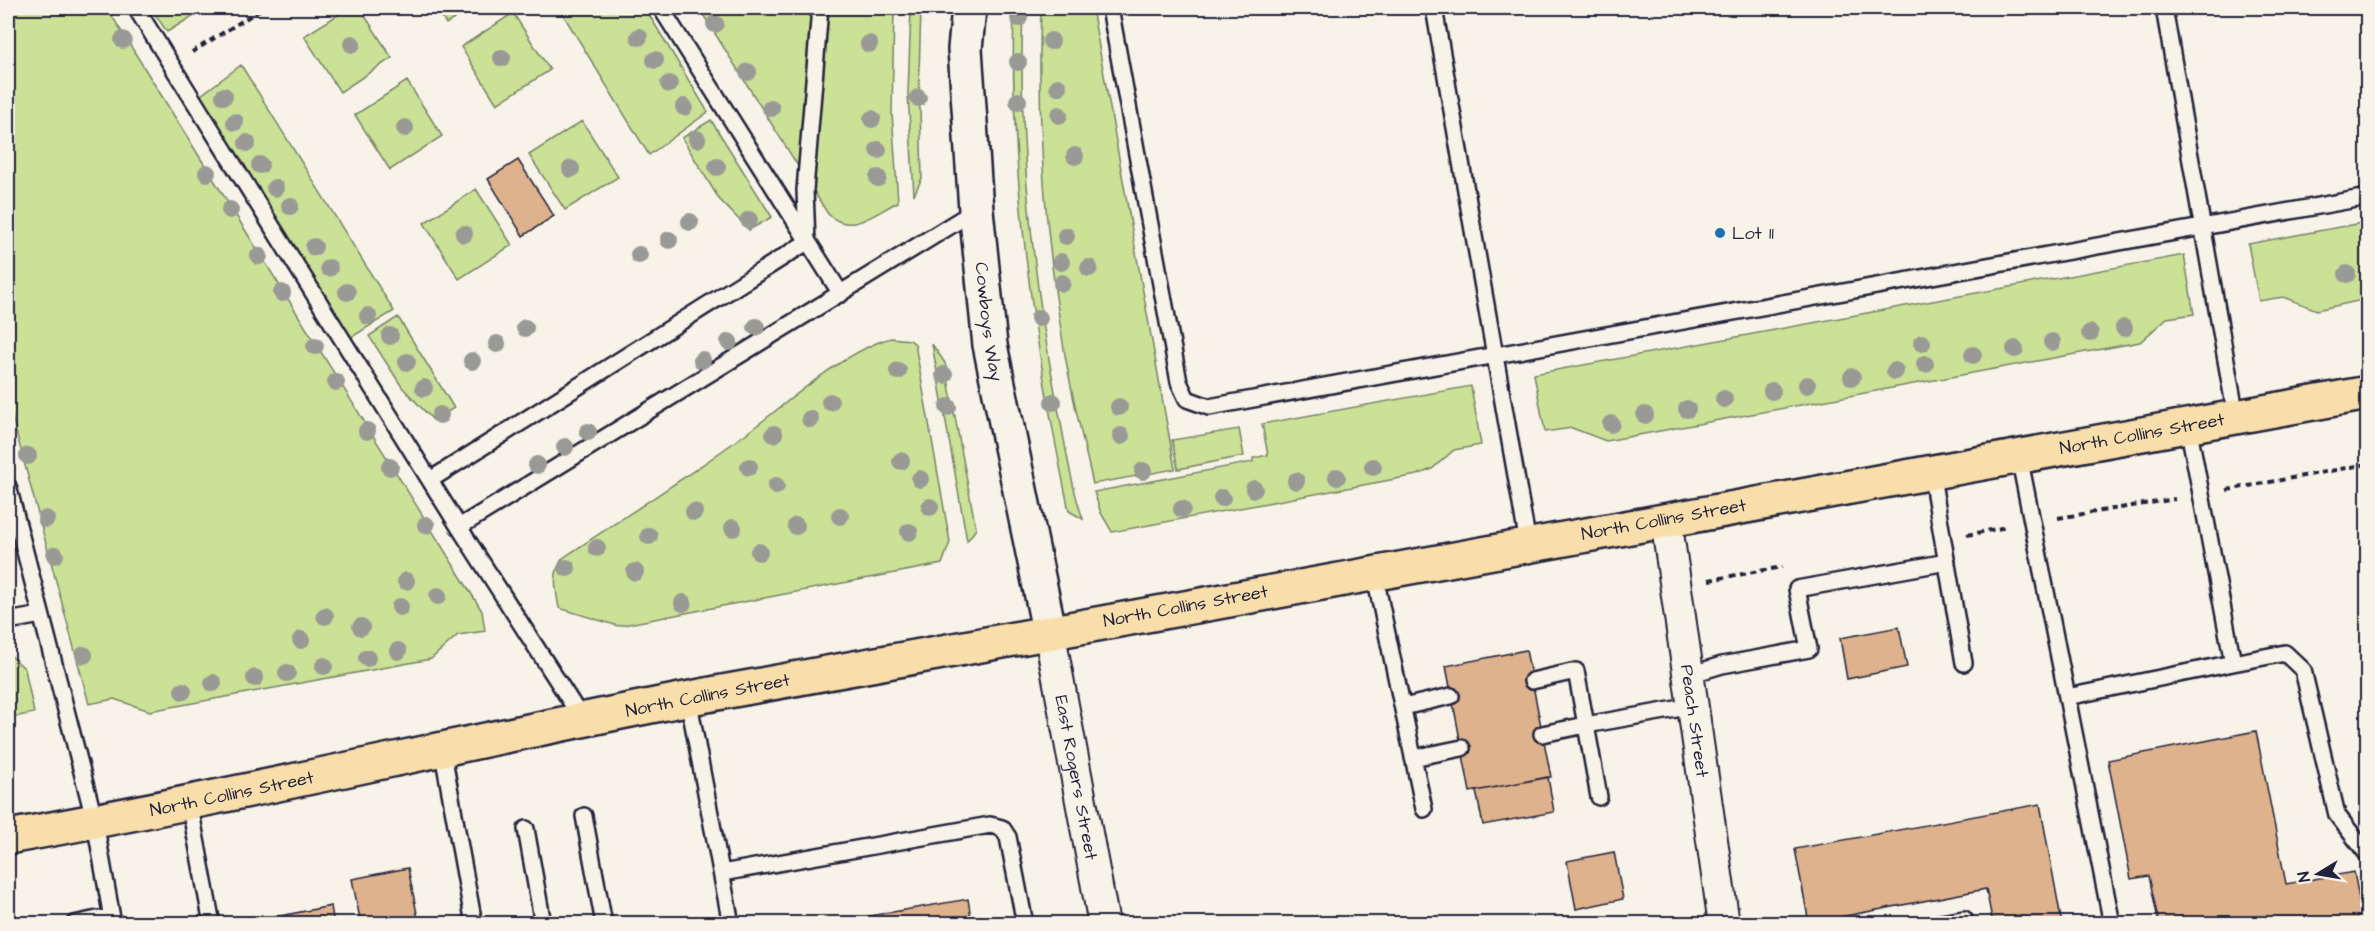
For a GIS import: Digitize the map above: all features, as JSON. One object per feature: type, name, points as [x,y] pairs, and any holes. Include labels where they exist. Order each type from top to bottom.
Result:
[{"type":"main road","name":"North Collins Street","points":[[8,837],[95,822],[582,719],[1048,630],[2367,393]]},
{"type":"street","name":"Cowboys Way","points":[[969,8],[965,49],[976,210],[990,345],[1048,630]]},
{"type":"street","name":"Peach Street","points":[[1666,519],[1724,924]]},
{"type":"street","name":"East Rogers Street","points":[[1048,630],[1104,924]]},
{"type":"lane","points":[[136,8],[459,527],[582,719]]},
{"type":"lane","points":[[661,8],[841,294]]},
{"type":"lane","points":[[807,242],[805,190],[819,8]]},
{"type":"lane","points":[[1110,8],[1179,382],[1187,399],[1209,406],[2367,197]]},
{"type":"lane","points":[[1434,8],[1528,544]]},
{"type":"lane","points":[[2164,8],[2236,417]]},
{"type":"lane","points":[[459,527],[976,210]]},
{"type":"lane","points":[[430,480],[807,242]]},
{"type":"lane","points":[[2188,425],[2233,663]]},
{"type":"lane","points":[[2019,456],[2112,924]]},
{"type":"lane","points":[[1930,471],[1964,663]]},
{"type":"lane","points":[[8,486],[95,822],[112,920],[74,924]]},
{"type":"lane","points":[[1689,675],[1722,665],[1809,649],[1797,589],[1947,562]]},
{"type":"lane","points":[[1374,572],[1424,809]]},
{"type":"lane","points":[[8,621],[41,615]]},
{"type":"lane","points":[[2067,697],[2285,653],[2303,670],[2337,815],[2367,855]]},
{"type":"lane","points":[[1532,681],[1576,671],[1599,797]]},
{"type":"lane","points":[[1403,707],[1452,696]]},
{"type":"lane","points":[[688,699],[731,924]]},
{"type":"lane","points":[[1542,734],[1693,706]]},
{"type":"lane","points":[[442,748],[474,924]]},
{"type":"lane","points":[[1413,758],[1462,748]]},
{"type":"lane","points":[[189,802],[212,924]]},
{"type":"lane","points":[[584,816],[604,924]]},
{"type":"lane","points":[[722,873],[990,825],[1002,828],[1008,837],[1025,924]]},
{"type":"lane","points":[[526,829],[543,924]]},
{"type":"lane","points":[[1935,924],[1964,919],[1964,924]]},
{"type":"path","points":[[171,65],[263,8]]},
{"type":"green space","points":[[8,8],[107,8],[482,611],[485,631],[458,635],[431,659],[150,711],[114,699],[89,704],[8,402]]},
{"type":"green space","points":[[151,8],[206,8],[167,32]]},
{"type":"green space","points":[[349,8],[360,8],[392,58],[340,92],[304,36]]},
{"type":"green space","points":[[436,8],[472,8],[446,24]]},
{"type":"green space","points":[[559,8],[645,8],[708,112],[649,155]]},
{"type":"green space","points":[[699,8],[894,8],[892,113],[898,202],[871,217],[854,223],[845,223],[828,214]]},
{"type":"green space","points":[[911,8],[921,8],[919,74],[922,178],[914,195],[908,94]]},
{"type":"green space","points":[[1014,8],[1023,8],[1025,157],[1040,305],[1068,461],[1083,519],[1069,511],[1045,386],[1026,261],[1016,136],[1013,72]]},
{"type":"green space","points":[[1041,8],[1092,8],[1175,469],[1093,484],[1068,373],[1046,213],[1040,90]]},
{"type":"green space","points":[[513,13],[550,70],[497,104],[461,47]]},
{"type":"green space","points":[[241,65],[394,311],[347,340],[197,98]]},
{"type":"green space","points":[[407,81],[442,136],[390,170],[355,115]]},
{"type":"green space","points":[[711,120],[772,217],[749,230],[719,199],[682,138]]},
{"type":"green space","points":[[582,121],[618,177],[565,210],[529,155]]},
{"type":"green space","points":[[476,189],[512,245],[459,279],[424,223]]},
{"type":"green space","points":[[2367,222],[2367,299],[2317,310],[2283,297],[2259,301],[2248,244]]},
{"type":"green space","points":[[2184,255],[2194,314],[2167,318],[2140,342],[1606,441],[1572,428],[1545,432],[1534,374]]},
{"type":"green space","points":[[398,317],[454,408],[433,420],[402,387],[369,336]]},
{"type":"green space","points":[[891,338],[910,340],[915,344],[950,542],[942,564],[618,626],[559,608],[556,576],[563,558],[715,456],[842,362],[858,352]]},
{"type":"green space","points":[[932,344],[945,363],[976,529],[967,541]]},
{"type":"green space","points":[[1471,386],[1481,445],[1454,450],[1432,469],[1417,475],[1112,532],[1101,513],[1094,492],[1253,462],[1253,458],[1268,455],[1262,424]]},
{"type":"green space","points":[[1239,429],[1244,456],[1178,469],[1172,440]]},
{"type":"green space","points":[[8,653],[25,669],[34,713],[8,718]]},
{"type":"building","points":[[518,160],[554,216],[523,236],[488,179]]},
{"type":"building","points":[[1899,627],[1907,667],[1847,679],[1840,638]]},
{"type":"building","points":[[1526,650],[1551,777],[1470,792],[1446,666]]},
{"type":"building","points":[[2256,731],[2286,884],[2354,872],[2364,924],[2159,924],[2149,876],[2131,879],[2108,760]]},
{"type":"building","points":[[1548,777],[1554,812],[1483,825],[1476,791]]},
{"type":"building","points":[[2040,804],[2062,924],[1993,924],[1986,889],[1809,923],[1795,849]]},
{"type":"building","points":[[1614,852],[1623,899],[1576,909],[1567,861]]},
{"type":"building","points":[[408,868],[419,924],[361,924],[352,879]]},
{"type":"building","points":[[968,899],[972,924],[823,924]]},
{"type":"building","points":[[331,906],[334,924],[240,924]]},
{"type":"place","name":"Lot 11","points":[[1720,233]]}]
